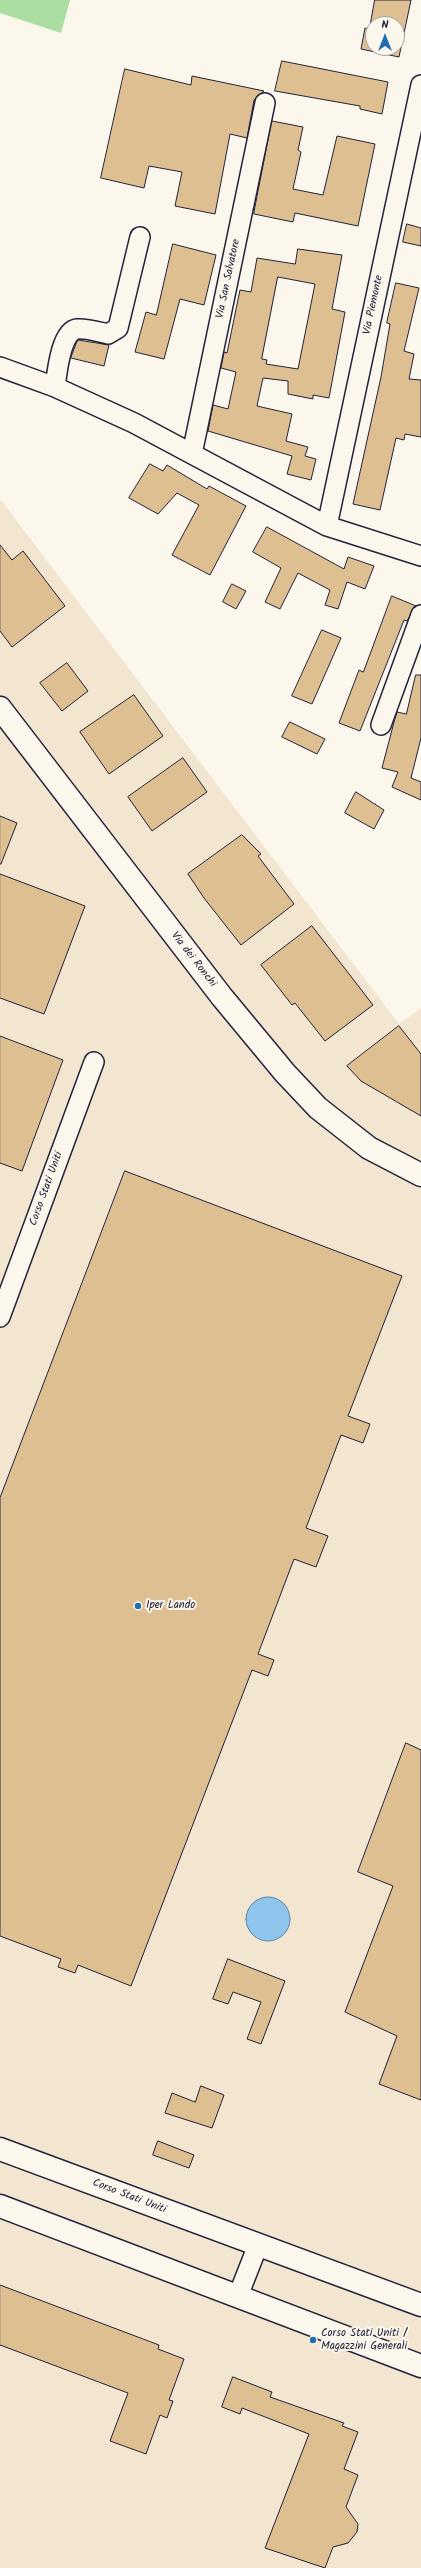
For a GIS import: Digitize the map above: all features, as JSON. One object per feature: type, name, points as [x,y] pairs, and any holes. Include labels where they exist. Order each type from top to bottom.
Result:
[{"type":"main road","name":"Via dei Ronchi","points":[[0,708],[222,997],[285,1073],[318,1108],[369,1148],[421,1175]]},
{"type":"main road","name":"Corso Stati Uniti","points":[[0,2149],[258,2246],[421,2305]]},
{"type":"main road","points":[[0,2206],[421,2366]]},
{"type":"street","name":"Via Piemonte","points":[[327,526],[421,85]]},
{"type":"street","name":"Via San Salvatore","points":[[192,454],[265,103]]},
{"type":"street","points":[[55,387],[64,341],[72,330],[78,328],[108,334],[118,328],[140,237]]},
{"type":"street","points":[[0,367],[55,387],[134,423],[327,526],[421,556]]},
{"type":"street","points":[[381,724],[421,615]]},
{"type":"street","name":"Corso Stati Uniti","points":[[0,1317],[94,1062]]},
{"type":"street","points":[[238,2296],[258,2246]]},
{"type":"shaded area","points":[[0,499],[399,1024],[421,1008],[421,2568],[0,2568]]},
{"type":"green space","points":[[0,0],[70,0],[61,33],[0,13]]},
{"type":"water","points":[[264,1897],[272,1897],[284,1903],[290,1915],[290,1923],[284,1935],[272,1941],[264,1941],[252,1935],[246,1923],[246,1915],[252,1903]]},
{"type":"building","points":[[375,0],[411,0],[405,28],[405,16],[372,16]]},
{"type":"building","points":[[365,28],[365,50],[361,49]]},
{"type":"building","points":[[282,61],[388,82],[382,114],[360,109],[360,106],[275,91]]},
{"type":"building","points":[[125,69],[191,85],[192,76],[264,91],[254,100],[247,138],[230,134],[215,214],[175,206],[182,172],[149,166],[144,188],[101,178]]},
{"type":"building","points":[[272,121],[303,127],[298,150],[301,152],[293,189],[323,195],[337,136],[375,144],[358,226],[295,213],[293,222],[254,214]]},
{"type":"building","points":[[407,224],[421,228],[421,246],[403,242]]},
{"type":"building","points":[[173,244],[216,255],[204,305],[180,299],[164,359],[135,352],[146,312],[156,315]]},
{"type":"building","points":[[298,249],[342,255],[332,309],[345,312],[329,398],[313,395],[313,399],[288,394],[288,381],[263,378],[257,406],[292,414],[286,441],[308,447],[305,456],[316,459],[311,480],[287,474],[292,456],[208,431],[213,405],[228,409],[236,372],[221,368],[224,352],[227,353],[240,290],[251,292],[257,258],[295,264]],"holes":[[[278,277],[315,284],[298,369],[266,364],[267,360],[262,359]]]},
{"type":"building","points":[[396,283],[419,288],[404,351],[414,354],[409,379],[421,380],[421,437],[405,434],[404,440],[396,438],[380,510],[353,504],[381,377],[390,324],[387,323]]},
{"type":"building","points":[[78,340],[109,345],[104,366],[71,358]]},
{"type":"building","points":[[150,464],[163,471],[167,465],[207,489],[209,486],[246,506],[210,575],[172,555],[199,505],[177,493],[158,514],[129,498]]},
{"type":"building","points":[[267,527],[344,569],[348,557],[374,566],[365,589],[347,582],[338,609],[325,605],[330,590],[298,573],[280,609],[265,602],[281,568],[253,552]]},
{"type":"building","points":[[0,545],[12,560],[23,551],[65,606],[12,647],[0,631]]},
{"type":"building","points":[[232,584],[246,591],[236,609],[223,602]]},
{"type":"building","points":[[392,596],[416,606],[407,621],[404,620],[360,731],[339,723],[359,670],[363,672]]},
{"type":"building","points":[[322,630],[341,638],[312,704],[292,696]]},
{"type":"building","points":[[67,663],[88,691],[62,711],[40,683]]},
{"type":"building","points":[[416,675],[421,675],[421,738],[411,778],[421,782],[421,800],[392,787],[398,772],[382,768],[397,712],[406,714]]},
{"type":"building","points":[[134,695],[163,736],[109,774],[80,732]]},
{"type":"building","points":[[290,722],[325,739],[317,754],[282,737]]},
{"type":"building","points":[[183,758],[207,792],[152,831],[128,797]]},
{"type":"building","points":[[356,792],[384,810],[374,829],[345,813]]},
{"type":"building","points":[[0,816],[17,823],[1,864],[0,864]]},
{"type":"building","points":[[242,835],[261,854],[258,856],[294,904],[241,945],[204,898],[188,874]]},
{"type":"building","points":[[0,874],[85,906],[44,1014],[0,998]]},
{"type":"building","points":[[312,926],[373,1005],[325,1041],[295,1003],[292,1005],[261,965]]},
{"type":"building","points":[[399,1026],[421,1054],[421,1116],[361,1081],[347,1066]]},
{"type":"building","points":[[0,1036],[63,1060],[22,1171],[0,1163]]},
{"type":"building","name":"Iper Lando","points":[[125,1171],[402,1276],[348,1416],[370,1424],[363,1443],[341,1435],[306,1528],[328,1536],[316,1567],[294,1559],[258,1654],[274,1660],[268,1676],[252,1670],[131,1986],[78,1965],[75,1973],[58,1967],[61,1959],[0,1936],[0,1498]]},
{"type":"building","points":[[406,1743],[421,1750],[421,2100],[379,2084],[397,2036],[345,2012],[393,1886],[358,1872]]},
{"type":"building","points":[[228,1959],[285,1981],[261,2044],[247,2039],[261,2002],[233,1992],[228,2004],[213,1999]]},
{"type":"building","points":[[201,2086],[224,2095],[212,2128],[165,2113],[172,2093],[195,2102]]},
{"type":"building","points":[[158,2141],[194,2155],[189,2168],[153,2155]]},
{"type":"building","points":[[0,2285],[159,2345],[158,2349],[184,2359],[169,2400],[173,2401],[167,2418],[160,2415],[146,2454],[110,2441],[128,2393],[0,2345]]},
{"type":"building","points":[[233,2377],[272,2392],[270,2397],[344,2423],[342,2426],[358,2432],[344,2469],[358,2475],[346,2507],[358,2524],[357,2532],[348,2543],[333,2547],[325,2568],[265,2548],[309,2434],[242,2408],[240,2414],[222,2407]]},
{"type":"place","name":"Iper Lando","points":[[138,1606]]},
{"type":"place","name":"Corso Stati Uniti / Magazzini Generali","points":[[313,2340]]}]
